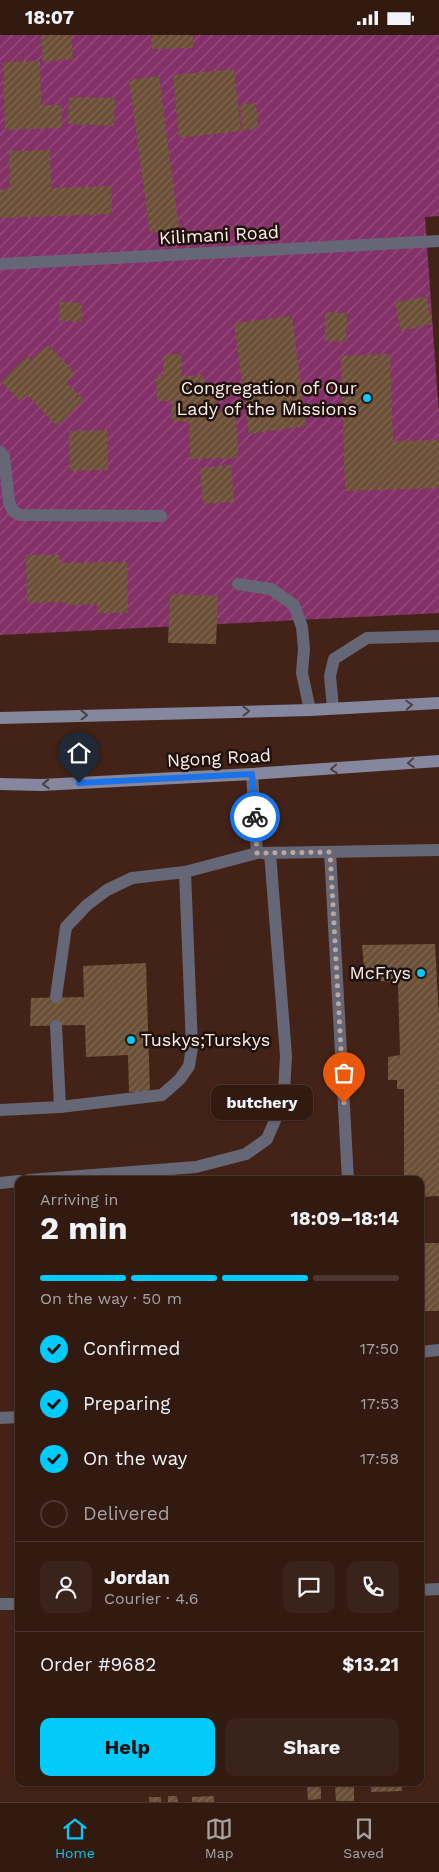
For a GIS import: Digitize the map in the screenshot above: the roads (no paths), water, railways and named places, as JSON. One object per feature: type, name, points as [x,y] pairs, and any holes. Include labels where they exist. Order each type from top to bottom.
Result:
[{"type":"main road","points":[[0,718],[310,710],[439,703]]},
{"type":"main road","name":"Ngong Road","points":[[0,784],[41,785],[252,774],[439,761]]},
{"type":"street","name":"Kilimani Road","points":[[0,264],[439,241]]},
{"type":"street","points":[[0,451],[4,456],[9,502],[13,511],[20,515],[161,516]]},
{"type":"street","points":[[238,584],[271,589],[294,605],[302,627],[304,649],[302,673],[310,710]]},
{"type":"street","points":[[333,708],[330,676],[334,659],[367,638],[439,636]]},
{"type":"street","points":[[252,774],[257,853]]},
{"type":"street","points":[[56,997],[66,927],[87,905],[107,890],[132,878],[185,872],[257,853],[439,850]]},
{"type":"street","points":[[330,852],[348,1176]]},
{"type":"street","points":[[80,1176],[196,1167],[246,1154],[267,1139],[284,1091],[286,1055],[270,853]]},
{"type":"street","points":[[0,1110],[60,1107],[162,1095],[180,1079],[189,1066],[192,1047],[185,872]]},
{"type":"street","points":[[56,1026],[60,1107]]},
{"type":"street","points":[[0,1183],[15,1181]]},
{"type":"street","points":[[424,1352],[439,1350]]},
{"type":"street","points":[[0,1418],[15,1417]]},
{"type":"street","points":[[424,1590],[439,1589]]},
{"type":"street","points":[[0,1604],[15,1604]]},
{"type":"place","name":"Congregation of Our Lady of the Missions","points":[[367,398]]},
{"type":"place","name":"McFrys","points":[[421,973]]},
{"type":"place","name":"Tuskys;Turskys","points":[[131,1040]]},
{"type":"place","name":"butchery","points":[[344,1103]]}]
